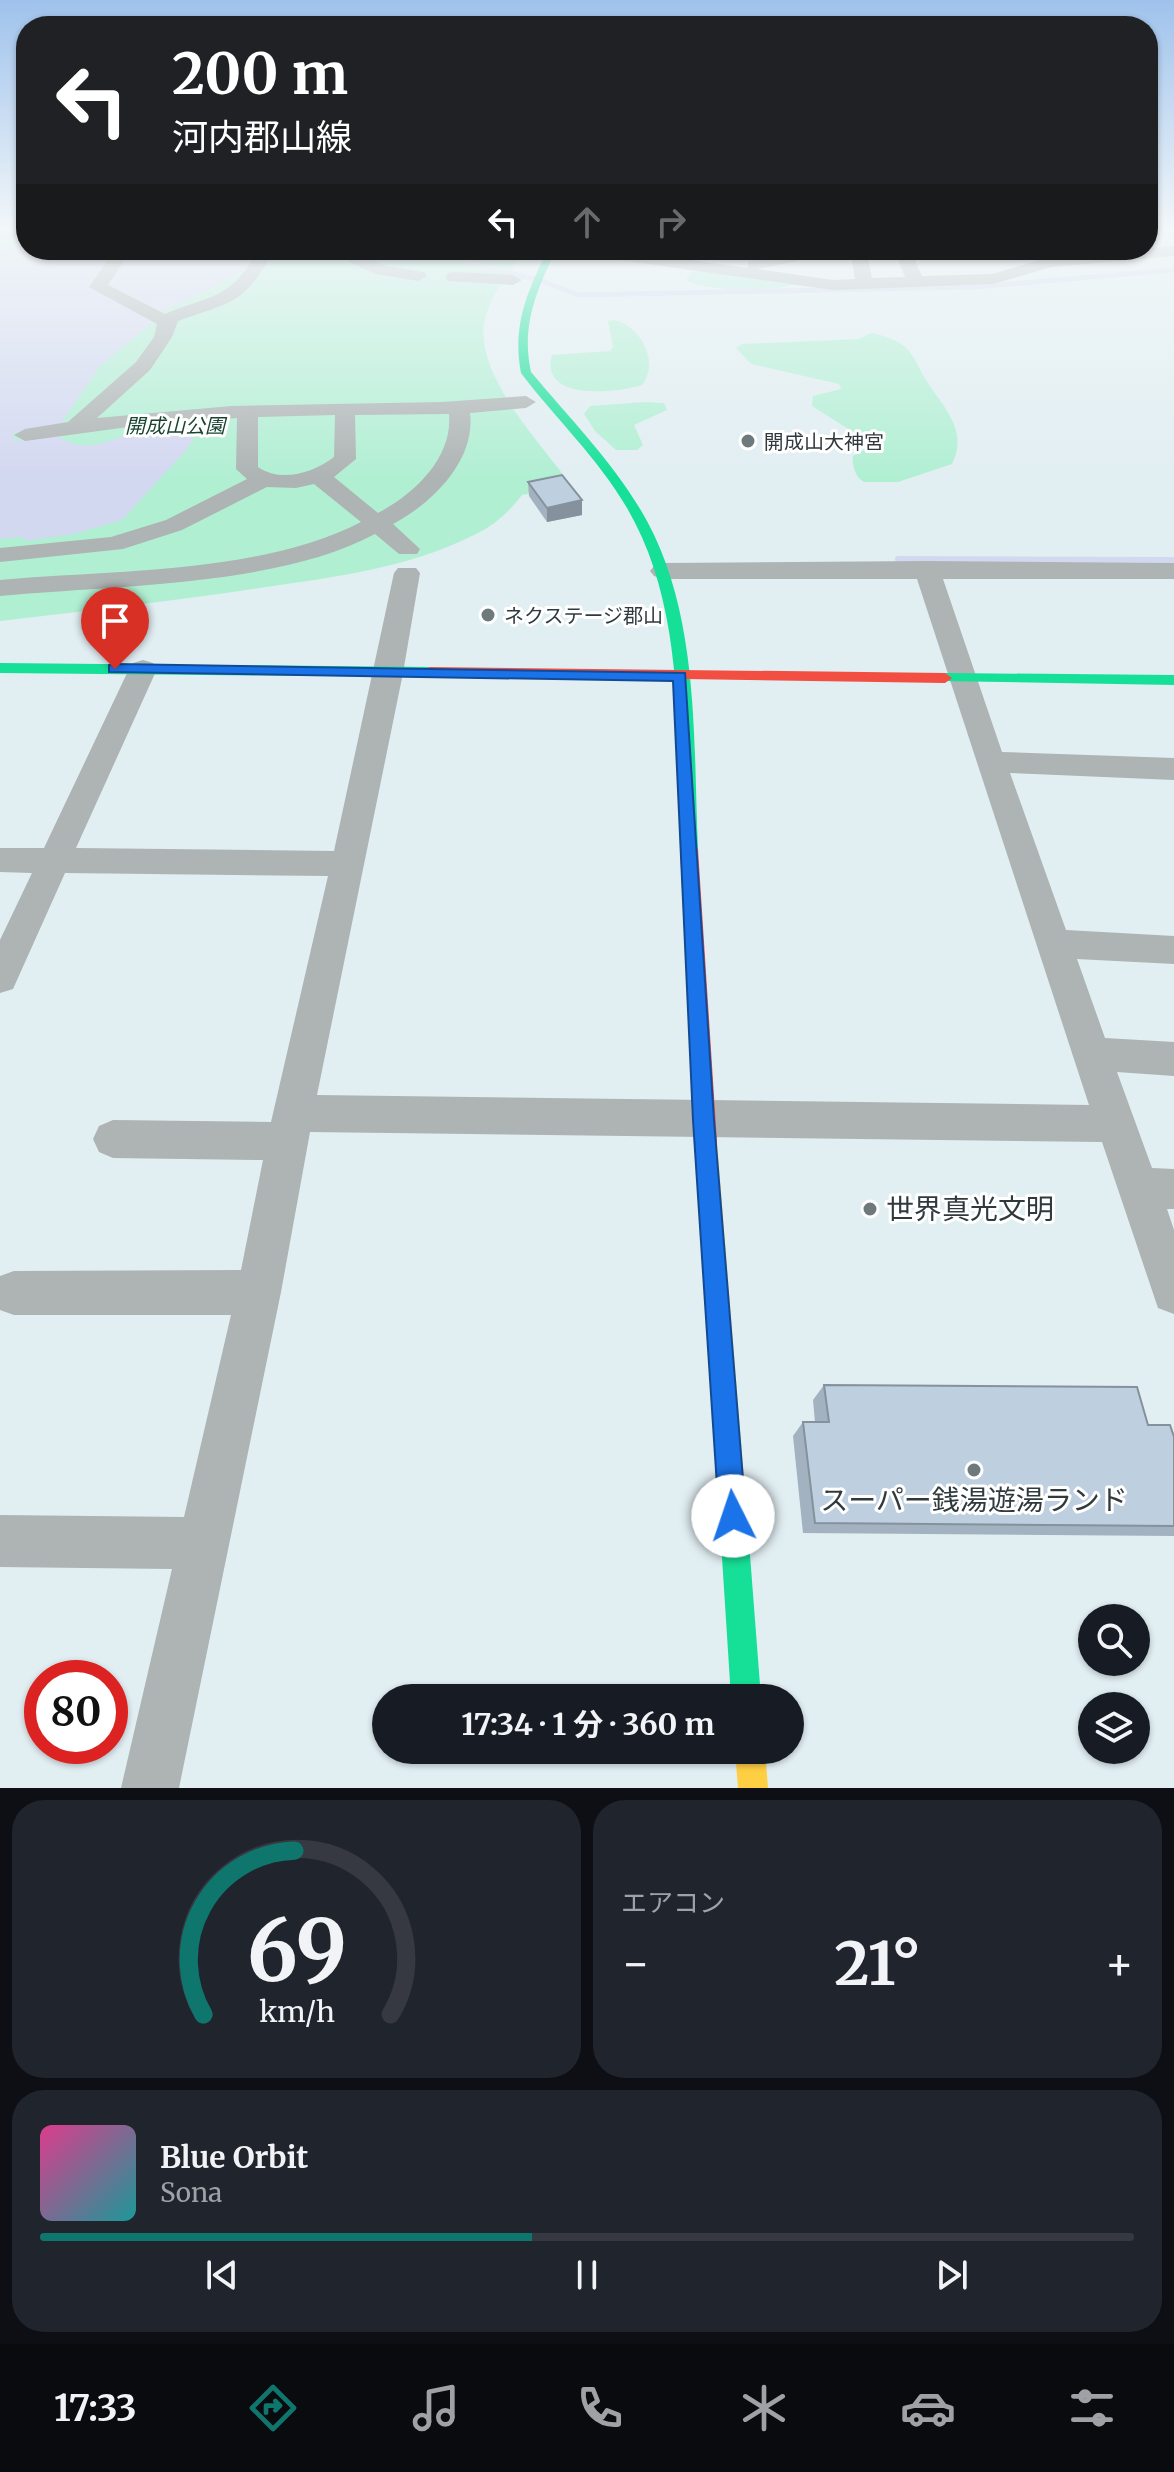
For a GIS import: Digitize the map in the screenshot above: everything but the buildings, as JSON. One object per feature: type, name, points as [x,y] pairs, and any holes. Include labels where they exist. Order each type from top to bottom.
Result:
[{"type":"main road","points":[[524,310],[517,346],[526,373],[624,495],[641,522],[663,571],[680,677],[704,1120],[745,1684]]},
{"type":"main road","points":[[0,668],[1174,680]]},
{"type":"main road","points":[[751,1764],[753,1788]]},
{"type":"street","points":[[144,310],[167,322]]},
{"type":"street","points":[[75,427],[143,366],[163,337],[167,322],[177,314],[189,310]]},
{"type":"street","points":[[25,435],[75,427],[248,411],[459,409],[526,402]]},
{"type":"street","points":[[248,411],[247,469],[265,479],[288,481],[319,476],[345,459],[345,409]]},
{"type":"street","points":[[0,588],[201,570],[324,547],[379,524],[421,497],[454,455],[462,428],[459,409]]},
{"type":"street","points":[[150,1788],[259,1292],[291,1127],[389,673],[407,561],[379,524],[319,476]]},
{"type":"street","points":[[0,555],[114,544],[150,533],[230,499],[265,479]]},
{"type":"street","points":[[927,569],[990,762],[1118,1124],[1156,1188],[1174,1292]]},
{"type":"street","points":[[663,571],[1174,571]]},
{"type":"street","points":[[0,978],[143,669]]},
{"type":"street","points":[[990,762],[1174,769]]},
{"type":"street","points":[[0,860],[347,864]]},
{"type":"street","points":[[1055,944],[1174,950]]},
{"type":"street","points":[[1093,1054],[1174,1059]]},
{"type":"street","points":[[113,1139],[291,1127],[704,1120],[1118,1124]]},
{"type":"street","points":[[14,1293],[259,1292]]},
{"type":"street","points":[[0,1541],[203,1543]]},
{"type":"green space","name":"開成山公園","points":[[0,310],[488,310],[484,340],[499,384],[527,428],[571,485],[522,495],[497,521],[461,541],[376,568],[227,593],[0,621]]},
{"type":"green space","points":[[614,320],[632,329],[645,346],[649,366],[642,385],[583,391],[557,381],[551,370],[552,355],[610,351],[613,347],[608,321]]},
{"type":"green space","points":[[871,333],[890,338],[905,347],[946,409],[958,440],[952,464],[898,482],[864,482],[856,474],[853,456],[864,450],[864,439],[812,406],[813,396],[841,389],[839,384],[751,364],[736,348],[742,344],[859,339]]},
{"type":"green space","points":[[664,403],[667,410],[634,425],[643,445],[637,450],[616,450],[595,431],[584,414],[590,406]]},
{"type":"water","points":[[0,310],[167,310],[151,319],[152,323],[100,366],[60,425],[14,433],[14,441],[57,435],[68,442],[92,445],[158,424],[191,422],[198,427],[198,431],[187,449],[122,520],[74,534],[25,541],[25,537],[0,539]]},
{"type":"waterway","points":[[898,559],[1174,560]]},
{"type":"traffic: fast","points":[[526,310],[522,340],[526,373],[618,486],[642,524],[658,561],[669,600],[682,683],[689,849]]},
{"type":"traffic: fast","points":[[0,668],[430,672]]},
{"type":"traffic: fast","points":[[945,678],[1174,680]]},
{"type":"traffic: fast","points":[[735,1542],[745,1684]]},
{"type":"traffic: slow","points":[[706,1142],[735,1542]]},
{"type":"traffic: slow","points":[[751,1764],[753,1788]]},
{"type":"traffic: jam","points":[[430,672],[945,678]]},
{"type":"traffic: jam","points":[[689,849],[706,1142]]},
{"type":"place","name":"開成山大神宮","points":[[748,441]]},
{"type":"place","name":"ネクステージ郡山","points":[[488,615]]},
{"type":"place","name":"世界真光文明","points":[[870,1209]]},
{"type":"place","name":"スーパー銭湯遊湯ランド","points":[[974,1470]]},
{"type":"route","points":[[115,669],[680,677],[704,1120],[733,1516]]}]
